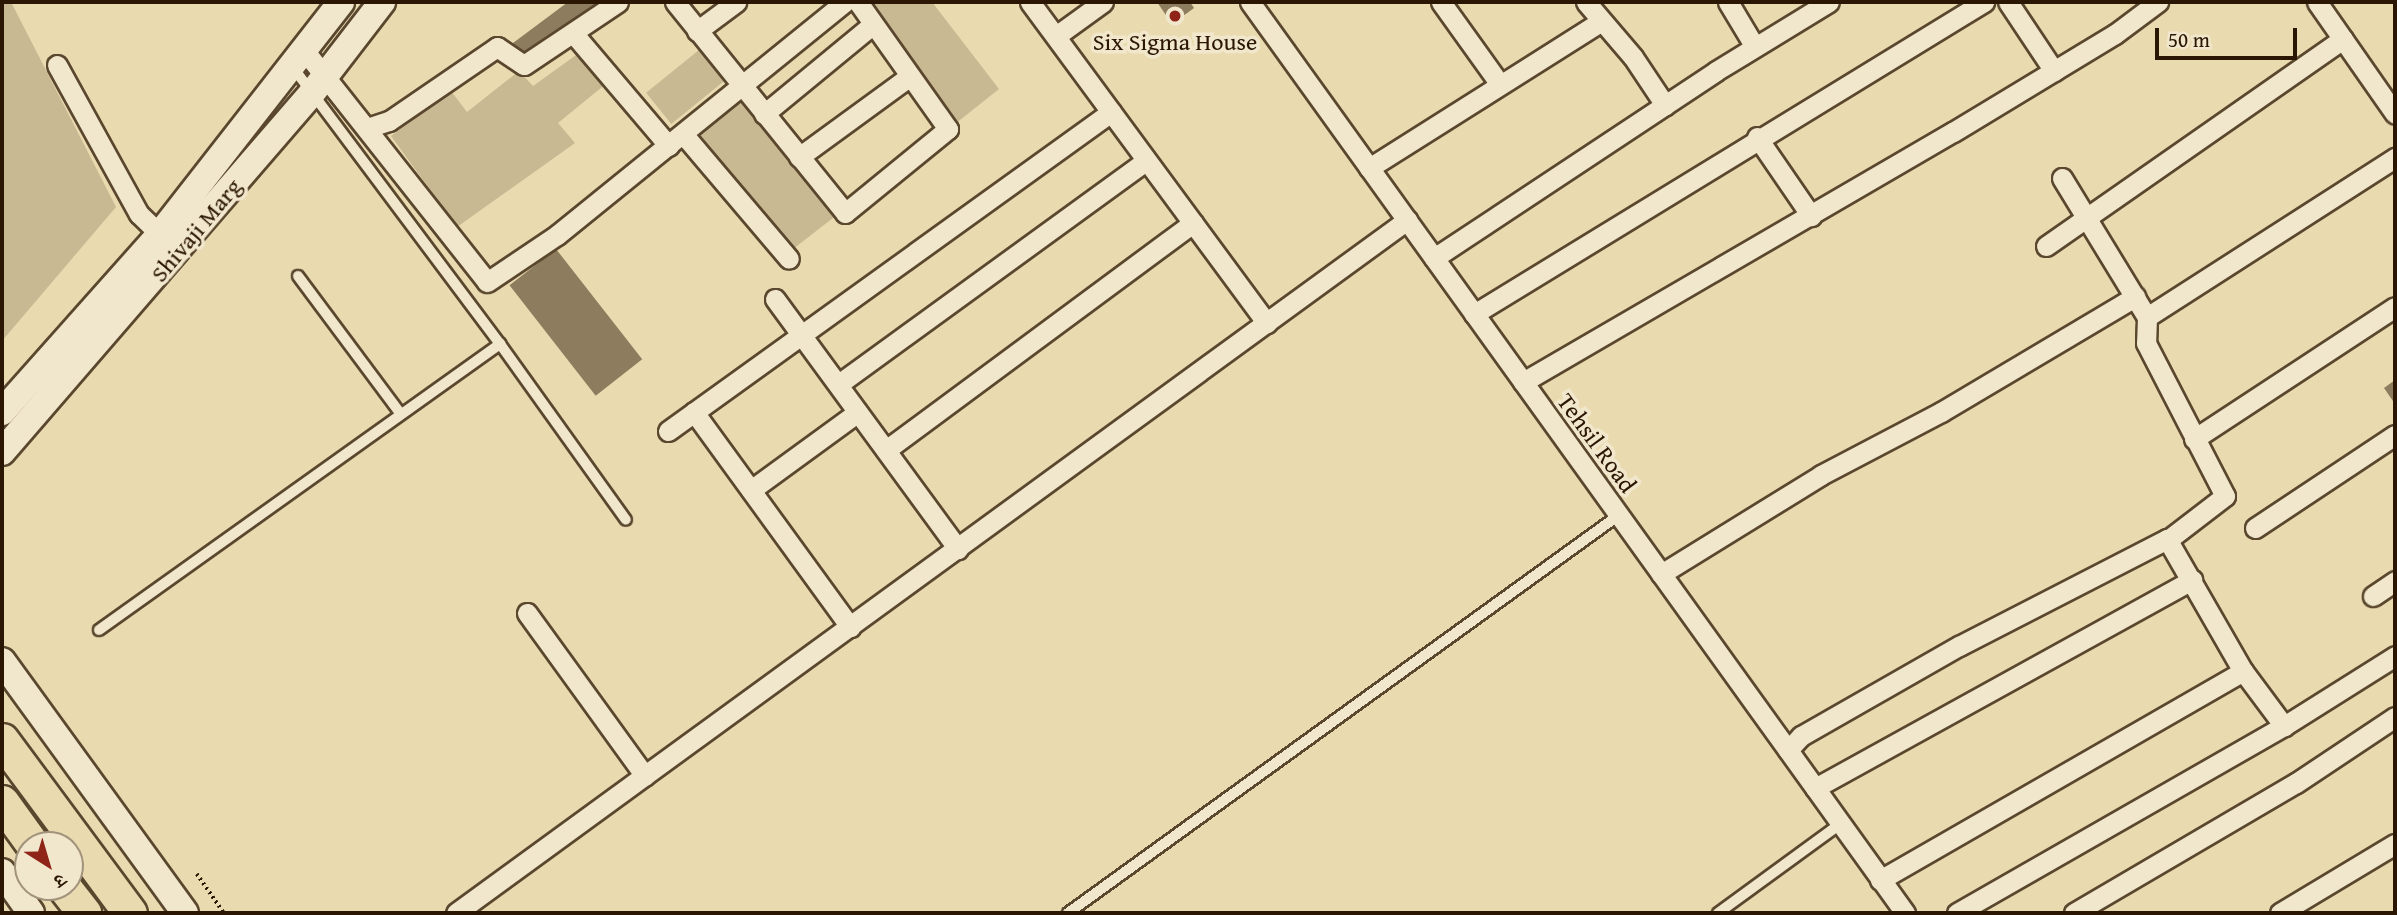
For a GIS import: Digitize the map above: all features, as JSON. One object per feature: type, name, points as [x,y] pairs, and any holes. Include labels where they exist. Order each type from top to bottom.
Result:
[{"type":"highway","points":[[2,740],[130,913]]},
{"type":"highway","points":[[2,802],[23,831]]},
{"type":"main road","name":"Shivaji Marg","points":[[2,412],[160,234],[341,2]]},
{"type":"main road","name":"Shivaji Marg","points":[[2,452],[319,85],[382,2]]},
{"type":"main road","points":[[2,661],[185,913]]},
{"type":"main road","points":[[2,872],[31,913]]},
{"type":"street","points":[[367,128],[389,121],[498,47],[524,65],[618,2]]},
{"type":"street","points":[[675,2],[840,210],[849,212],[947,132],[947,125],[858,2]]},
{"type":"street","points":[[697,31],[736,2]]},
{"type":"street","points":[[298,58],[319,85],[367,128],[487,282],[557,235],[743,88],[845,2]]},
{"type":"street","points":[[1030,2],[1267,323]]},
{"type":"street","name":"Tehsil Road","points":[[1250,2],[1905,913]]},
{"type":"street","points":[[1441,2],[1499,83]]},
{"type":"street","points":[[1586,2],[1600,22],[1633,57],[1665,105]]},
{"type":"street","points":[[1728,2],[1755,47]]},
{"type":"street","points":[[1434,258],[1665,105],[1829,2]]},
{"type":"street","points":[[1474,314],[1757,137],[1984,2]]},
{"type":"street","points":[[2008,2],[2054,71]]},
{"type":"street","points":[[1523,382],[1811,216],[2054,71],[2158,2]]},
{"type":"street","points":[[2317,2],[2395,114]]},
{"type":"street","points":[[1056,36],[1098,3]]},
{"type":"street","points":[[1369,168],[1499,83],[1600,22]]},
{"type":"street","points":[[764,114],[873,24]]},
{"type":"street","points":[[573,33],[789,259]]},
{"type":"street","points":[[2046,246],[2343,39]]},
{"type":"street","points":[[57,65],[139,214],[160,234]]},
{"type":"street","points":[[799,157],[910,76]]},
{"type":"street","points":[[668,430],[1111,112]]},
{"type":"street","points":[[1757,137],[1811,216]]},
{"type":"street","points":[[2147,317],[2395,158]]},
{"type":"street","points":[[840,383],[1146,160]]},
{"type":"street","points":[[1788,750],[1801,736],[1959,646],[2169,539],[2225,499],[2146,343],[2147,317],[2062,178]]},
{"type":"street","points":[[456,913],[1407,220]]},
{"type":"street","points":[[886,450],[1193,223]]},
{"type":"street","points":[[1661,574],[1810,482],[1941,412],[2135,297]]},
{"type":"street","points":[[775,299],[840,383],[858,412],[958,549]]},
{"type":"street","points":[[2194,439],[2395,307]]},
{"type":"street","points":[[694,412],[850,627]]},
{"type":"street","points":[[751,490],[858,412]]},
{"type":"street","points":[[2255,527],[2395,435]]},
{"type":"street","points":[[2169,539],[2243,671],[2284,726]]},
{"type":"street","points":[[1815,788],[2192,580]]},
{"type":"street","points":[[2373,596],[2395,581]]},
{"type":"street","points":[[527,613],[645,776]]},
{"type":"street","points":[[1957,913],[2284,726],[2395,656]]},
{"type":"street","points":[[1880,880],[2243,671]]},
{"type":"street","points":[[2074,913],[2296,783],[2395,717]]},
{"type":"street","points":[[2280,913],[2395,844]]},
{"type":"lane","points":[[319,85],[626,520]]},
{"type":"lane","points":[[298,275],[401,414]]},
{"type":"lane","points":[[99,630],[500,345]]},
{"type":"lane","points":[[1068,913],[1619,515]]},
{"type":"lane","points":[[1718,913],[1840,824]]},
{"type":"path","points":[[197,874],[224,913]]},
{"type":"shaded area","points":[[2,2],[11,2],[116,207],[2,341]]},
{"type":"shaded area","points":[[866,2],[932,2],[999,89],[955,124]]},
{"type":"shaded area","points":[[583,50],[607,83],[558,123],[575,143],[457,227],[391,136],[451,91],[467,112],[519,71],[533,86]]},
{"type":"shaded area","points":[[699,50],[724,81],[671,124],[646,93]]},
{"type":"shaded area","points":[[746,98],[837,215],[788,253],[697,136]]},
{"type":"building","points":[[568,2],[605,2],[525,57],[509,46]]},
{"type":"building","name":"Six Sigma House","points":[[1157,2],[1190,2],[1194,8],[1172,24]]},
{"type":"building","points":[[556,249],[642,359],[596,396],[510,285]]},
{"type":"building","points":[[2395,380],[2395,404],[2384,388]]},
{"type":"place","name":"Six Sigma House","points":[[1175,16]]}]
